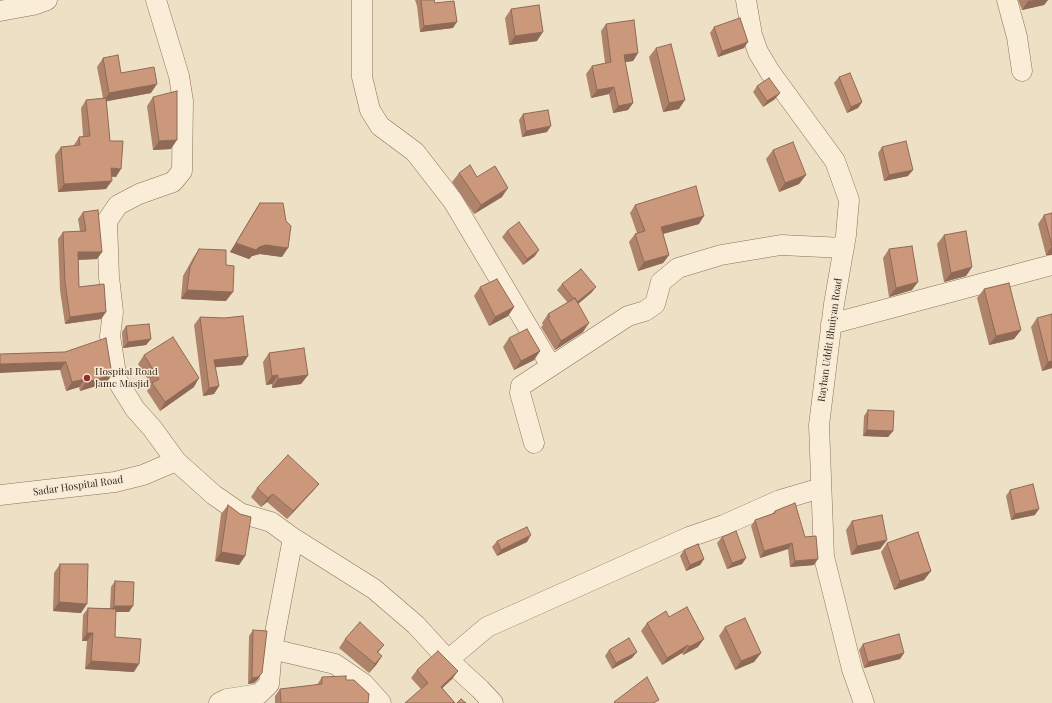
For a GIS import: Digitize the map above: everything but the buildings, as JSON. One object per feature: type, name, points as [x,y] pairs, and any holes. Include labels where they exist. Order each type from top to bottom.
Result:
[{"type":"street","points":[[0,11],[33,5],[47,0]]},
{"type":"street","points":[[156,0],[179,76],[183,101],[182,171],[173,182],[139,194],[118,205],[107,221],[109,277],[113,312],[110,336],[117,380],[135,409],[152,428],[176,461],[214,496],[240,513],[271,522],[292,538],[302,542],[374,589],[416,625],[455,654],[480,689],[493,703]]},
{"type":"street","points":[[362,0],[362,77],[370,110],[380,126],[415,152],[453,201],[551,366]]},
{"type":"street","name":"Rayhan Uddit Bhuiyan Road","points":[[746,0],[752,35],[758,52],[770,72],[835,161],[849,200],[844,248],[832,324],[819,425],[824,557],[852,669],[864,703]]},
{"type":"street","points":[[1007,0],[1017,37],[1022,71]]},
{"type":"street","points":[[534,443],[520,393],[521,386],[628,316],[645,311],[655,304],[661,282],[678,268],[721,255],[781,245],[844,248]]},
{"type":"street","points":[[832,324],[1052,265]]},
{"type":"street","name":"Sadar Hospital Road","points":[[0,495],[115,482],[143,475],[176,461]]},
{"type":"street","points":[[455,654],[487,626],[639,559],[780,500],[821,488]]},
{"type":"street","points":[[219,703],[227,699],[259,694],[269,684],[272,649],[292,538]]},
{"type":"street","points":[[272,649],[335,664],[364,684],[381,703]]},
{"type":"place","name":"Hospital Road Jame Masjid","points":[[87,378]]}]
